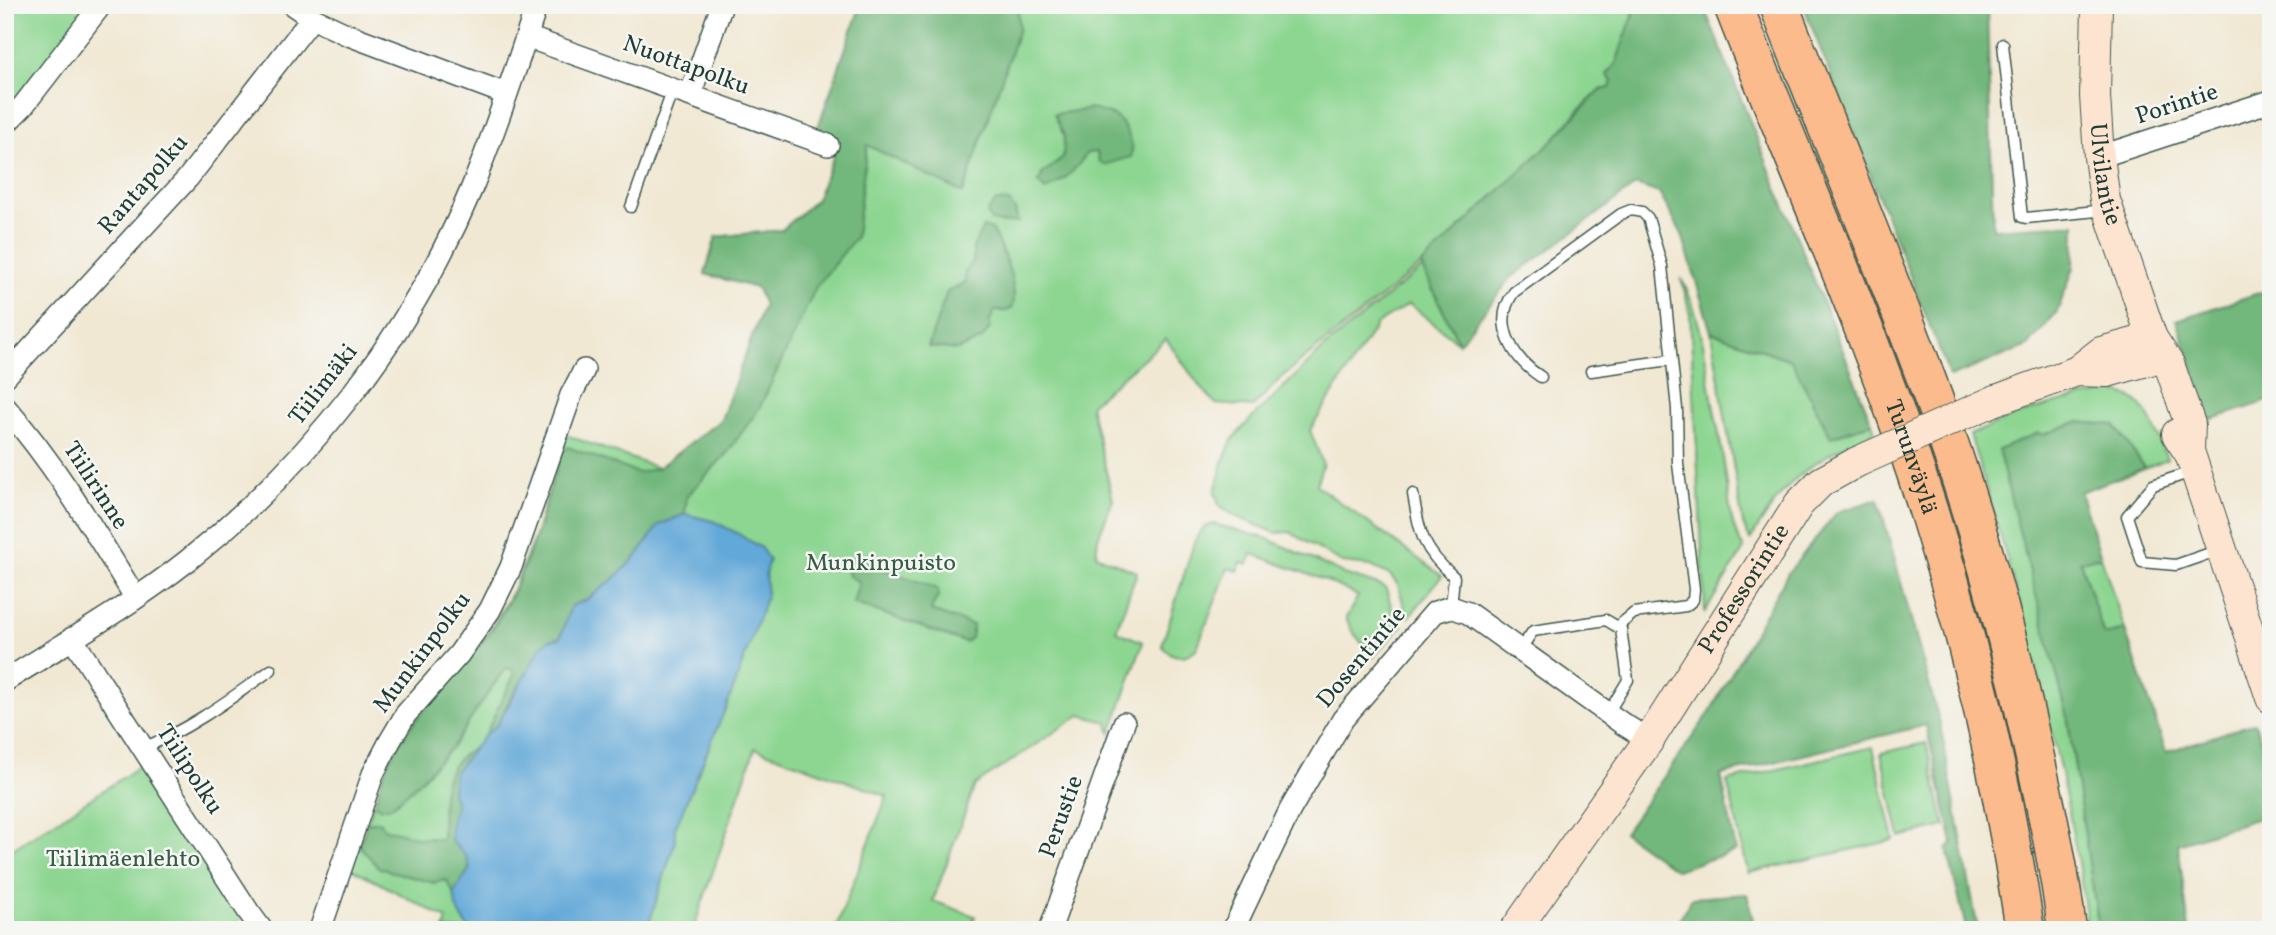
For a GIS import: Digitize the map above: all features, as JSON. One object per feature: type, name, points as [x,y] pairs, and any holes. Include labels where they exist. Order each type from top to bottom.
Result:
[{"type":"highway","name":"Turunväylä","points":[[1733,5],[1886,387],[1929,512],[1984,708],[2014,858],[2025,930]]},
{"type":"highway","name":"Turunväylä","points":[[1779,5],[1927,379],[1968,501],[2023,698],[2067,930]]},
{"type":"street","points":[[5,124],[23,106],[100,5]]},
{"type":"street","points":[[293,5],[312,18],[346,34],[506,94]]},
{"type":"street","name":"Tiilimäki","points":[[5,681],[184,563],[286,472],[351,397],[405,317],[471,190],[537,5]]},
{"type":"street","points":[[682,92],[722,5]]},
{"type":"street","name":"Ulvilantie","points":[[2097,5],[2095,65],[2099,157],[2108,210],[2151,349],[2169,364],[2190,424],[2192,460],[2271,698]]},
{"type":"street","name":"Rantapolku","points":[[5,377],[188,178],[312,18]]},
{"type":"street","name":"Nuottapolku","points":[[527,37],[828,145]]},
{"type":"street","name":"Porintie","points":[[2099,157],[2271,101]]},
{"type":"street","name":"Professorintie","points":[[1515,930],[1649,740],[1799,504],[1821,482],[1857,462],[1996,400],[2077,371],[2101,352],[2124,343],[2151,349]]},
{"type":"street","name":"Munkinpolku","points":[[320,930],[373,774],[406,714],[459,654],[490,610],[510,567],[571,395],[584,370]]},
{"type":"street","name":"Tiilirinne","points":[[5,407],[22,426],[73,497],[135,597]]},
{"type":"street","points":[[1451,607],[1468,613],[1649,740]]},
{"type":"street","name":"Dosentintie","points":[[1233,930],[1290,810],[1343,719],[1435,612],[1451,607]]},
{"type":"street","name":"Tiilipolku","points":[[72,638],[262,930]]},
{"type":"street","name":"Perustie","points":[[1049,930],[1124,723]]},
{"type":"lane","points":[[2003,44],[2022,217],[2108,210]]},
{"type":"lane","points":[[631,207],[682,92]]},
{"type":"lane","points":[[1541,377],[1527,368],[1506,334],[1506,304],[1514,292],[1621,214],[1632,210],[1642,212],[1648,218],[1662,266],[1677,409],[1681,488],[1694,589],[1693,600],[1686,606],[1634,613],[1617,627]]},
{"type":"lane","points":[[1591,371],[1671,360]]},
{"type":"lane","points":[[2192,460],[2153,485],[2127,516],[2142,562],[2176,565],[2221,549]]},
{"type":"lane","points":[[1413,494],[1420,536],[1441,566],[1454,577],[1451,607]]},
{"type":"lane","points":[[1520,650],[1533,631],[1606,621],[1621,629],[1628,680],[1608,713]]},
{"type":"lane","points":[[143,748],[169,737],[207,715],[271,670]]},
{"type":"green space","points":[[5,5],[92,5],[64,43],[5,111]]},
{"type":"green space","name":"Munkinpuisto","points":[[861,5],[1633,5],[1634,12],[1616,63],[1607,75],[1612,81],[1610,88],[1600,90],[1553,140],[1421,265],[1284,375],[1253,407],[1216,404],[1166,339],[1090,405],[1113,500],[1098,538],[1096,555],[1137,572],[1116,631],[1143,642],[1111,733],[1107,722],[1080,715],[975,785],[933,901],[975,916],[970,930],[835,930],[887,796],[755,748],[693,930],[444,930],[447,919],[351,868],[392,754],[444,685],[487,635],[513,590],[535,536],[566,435],[658,468],[721,420],[764,305],[757,288],[705,274],[716,237],[782,230],[816,200],[834,155],[817,130]]},
{"type":"green space","points":[[861,5],[1014,5],[1018,11],[1019,28],[963,193],[867,145],[856,237],[816,287],[760,407],[727,453],[687,496],[685,514],[659,525],[636,557],[614,579],[586,600],[571,606],[560,638],[549,640],[510,699],[497,725],[485,735],[514,675],[514,671],[508,668],[503,671],[452,747],[391,807],[380,808],[374,803],[385,771],[403,737],[464,665],[501,615],[523,570],[561,452],[568,447],[638,473],[658,468],[721,420],[764,305],[757,288],[705,274],[716,237],[782,230],[816,200],[834,155],[817,130]]},
{"type":"green space","points":[[1633,5],[1703,5],[1872,423],[1831,437],[1791,360],[1711,332],[1682,234],[1659,193],[1636,185],[1511,278],[1459,343],[1421,265],[1553,140],[1600,90],[1610,88],[1612,81],[1607,75],[1616,63],[1634,12]]},
{"type":"green space","points":[[1803,5],[1987,5],[1993,229],[2075,224],[2074,268],[2057,312],[2028,346],[1950,377]]},
{"type":"green space","points":[[1091,109],[1114,116],[1122,124],[1130,140],[1131,157],[1104,165],[1099,161],[1097,152],[1087,153],[1069,174],[1045,190],[1039,183],[1042,174],[1063,158],[1064,136],[1054,114]]},
{"type":"green space","points":[[996,201],[1009,202],[1015,210],[1018,222],[991,221],[987,213]]},
{"type":"green space","points":[[983,227],[992,230],[1005,258],[1013,288],[1013,307],[1007,311],[995,311],[990,320],[990,328],[982,339],[958,350],[928,347],[947,292],[965,283],[965,272],[974,260],[973,248]]},
{"type":"green space","points":[[1422,268],[1459,343],[1409,304],[1377,324],[1310,430],[1323,464],[1316,485],[1442,576],[1409,617],[1398,585],[1390,575],[1371,566],[1342,563],[1290,532],[1276,533],[1237,517],[1219,505],[1215,492],[1232,440],[1248,422],[1327,345]]},
{"type":"green space","points":[[1681,278],[1693,305],[1701,334],[1731,514],[1735,531],[1744,549],[1705,612],[1690,313]]},
{"type":"green space","points":[[2271,289],[2271,400],[2210,420],[2177,320]]},
{"type":"green space","points":[[1711,332],[1791,360],[1831,437],[1872,423],[1875,431],[1838,449],[1803,472],[1779,497],[1750,540],[1743,524]]},
{"type":"green space","points":[[2115,392],[2136,401],[2150,418],[2167,459],[2145,468],[2114,425],[2077,422],[2043,435],[2067,714],[2099,930],[2088,930],[2067,804],[2040,680],[1970,435],[2041,408]]},
{"type":"green space","points":[[2076,422],[2114,425],[2145,468],[2080,492],[2101,557],[2080,561],[2104,635],[2125,630],[2166,752],[2255,723],[2271,768],[2271,814],[2178,844],[2189,930],[2099,930],[2067,714],[1998,450],[2038,433],[2043,435]]},
{"type":"green space","points":[[1878,499],[1940,724],[1978,930],[1967,930],[1965,924],[1947,849],[1953,843],[1926,725],[1721,775],[1736,851],[1676,870],[1624,833],[1708,715],[1788,573],[1837,512]]},
{"type":"green space","points":[[1214,524],[1268,539],[1344,574],[1385,587],[1393,613],[1402,626],[1373,657],[1352,631],[1346,618],[1358,596],[1327,581],[1252,554],[1248,564],[1241,562],[1238,571],[1228,568],[1197,648],[1183,656],[1169,653],[1162,645],[1194,543],[1201,530]]},
{"type":"green space","points":[[2101,557],[2125,630],[2103,636],[2080,560]]},
{"type":"green space","points":[[851,561],[861,561],[934,587],[939,592],[931,611],[973,625],[971,638],[966,642],[961,641],[853,603],[859,582],[849,576],[847,566]]},
{"type":"green space","points":[[1926,743],[1945,826],[1900,837],[1881,753]]},
{"type":"green space","points":[[477,746],[460,766],[454,779],[456,805],[451,819],[451,840],[466,856],[470,868],[454,893],[446,880],[434,883],[379,868],[359,845],[367,823],[379,821],[383,828],[419,838],[442,839],[444,786],[448,775],[454,764]]},
{"type":"green space","points":[[1873,747],[1894,840],[1748,873],[1727,781]]},
{"type":"green space","name":"Tiilimäenlehto","points":[[144,764],[244,918],[224,930],[5,930],[5,854]]},
{"type":"green space","points":[[1747,894],[1755,930],[1683,930],[1675,926],[1692,898]]},
{"type":"water","points":[[685,514],[713,521],[761,548],[769,560],[766,571],[766,598],[730,698],[675,828],[675,842],[647,930],[469,930],[456,907],[454,893],[470,868],[466,856],[451,841],[451,819],[456,805],[452,791],[454,773],[485,735],[497,725],[541,647],[549,640],[560,638],[571,606],[586,600],[614,579],[636,557],[659,525]]}]
